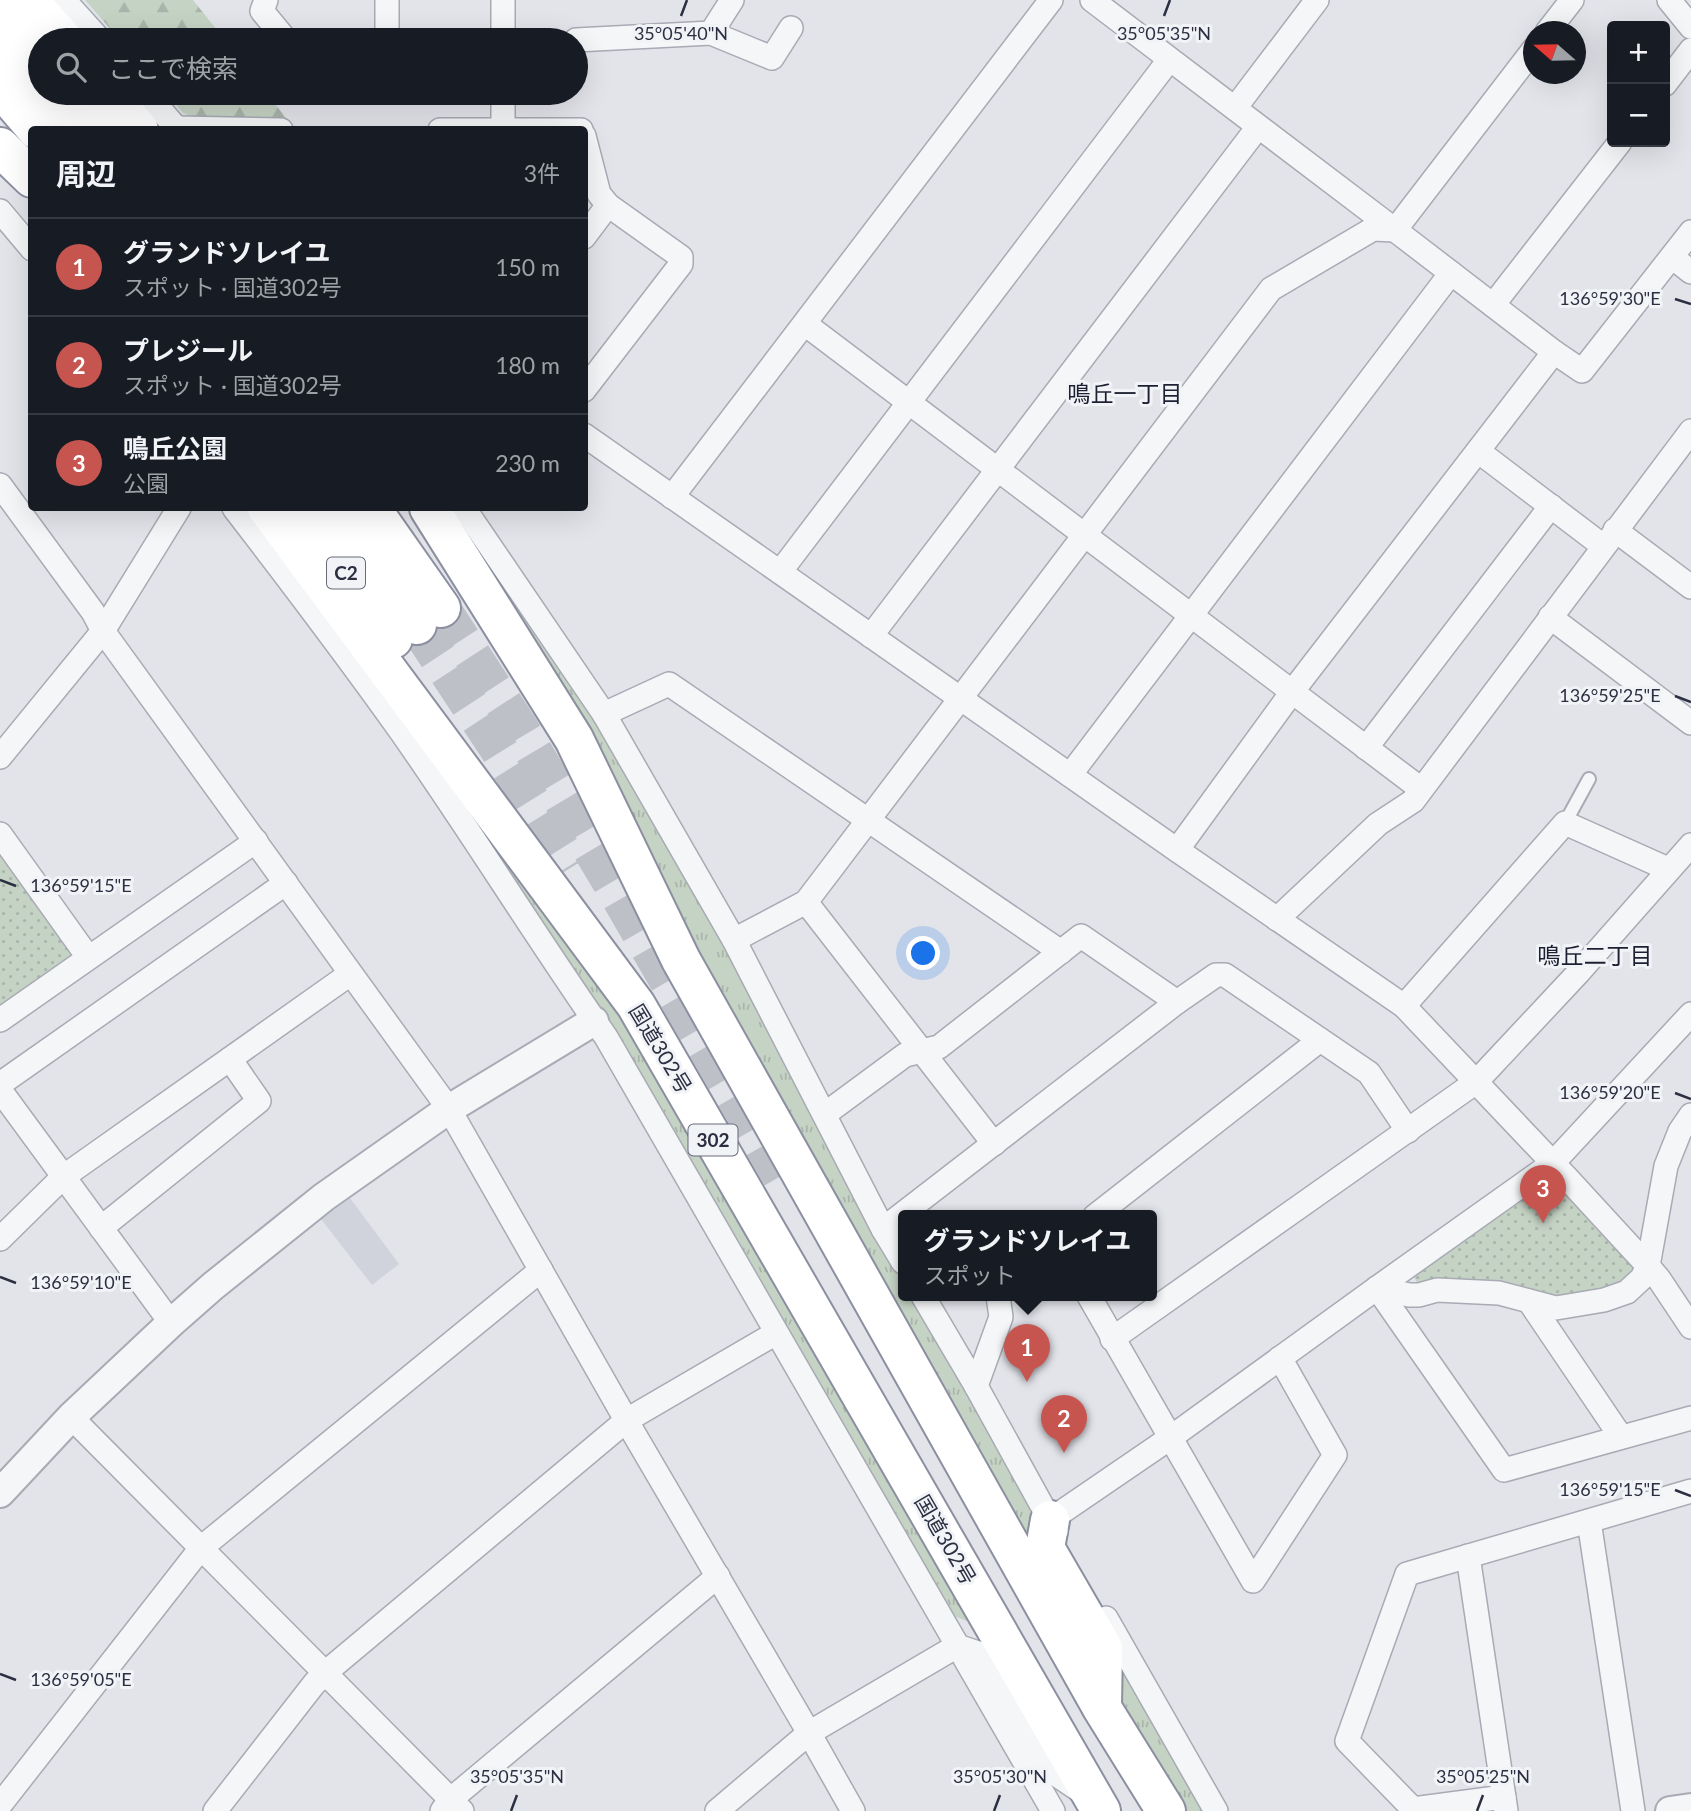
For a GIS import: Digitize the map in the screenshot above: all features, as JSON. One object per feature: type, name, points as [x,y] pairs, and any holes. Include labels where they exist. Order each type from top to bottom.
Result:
[{"type":"highway","points":[[1,0],[28,33]]},
{"type":"highway","points":[[28,0],[53,28]]},
{"type":"highway","points":[[0,43],[28,75]]},
{"type":"highway","points":[[0,87],[34,126]]},
{"type":"highway","points":[[53,105],[71,126]]},
{"type":"highway","points":[[87,105],[104,126]]},
{"type":"highway","points":[[118,105],[136,126]]},
{"type":"highway","points":[[0,147],[28,174]]},
{"type":"highway","points":[[0,163],[28,197]]},
{"type":"highway","name":"国道302号","points":[[269,511],[636,1006],[1099,1807]]},
{"type":"highway","name":"C2","points":[[303,511],[428,616]]},
{"type":"highway","name":"C2","points":[[337,511],[428,616]]},
{"type":"highway","points":[[372,511],[428,616]]},
{"type":"highway","points":[[403,511],[428,616]]},
{"type":"highway","name":"302","points":[[431,511],[574,739],[681,960],[1102,1709],[1166,1811]]},
{"type":"highway","points":[[1050,1521],[1045,1548],[1103,1648],[1102,1709]]},
{"type":"highway","points":[[1136,1763],[1146,1811]]},
{"type":"street","points":[[64,0],[89,28]]},
{"type":"street","points":[[266,0],[262,11],[276,28]]},
{"type":"street","points":[[387,0],[387,28]]},
{"type":"street","points":[[503,0],[503,28]]},
{"type":"street","points":[[711,33],[732,0]]},
{"type":"street","points":[[672,497],[1051,0]]},
{"type":"street","points":[[1092,0],[1582,371],[1691,232]]},
{"type":"street","points":[[1235,108],[1317,0]]},
{"type":"street","points":[[1556,21],[1572,0]]},
{"type":"street","points":[[1669,0],[1691,27]]},
{"type":"street","points":[[588,39],[711,33],[772,58],[791,27]]},
{"type":"street","points":[[1670,78],[1691,51]]},
{"type":"street","points":[[779,572],[1169,60]]},
{"type":"street","points":[[1395,230],[1523,63]]},
{"type":"street","points":[[156,105],[174,126]]},
{"type":"street","points":[[503,105],[503,126]]},
{"type":"street","points":[[871,636],[1258,127]]},
{"type":"street","points":[[1493,305],[1616,147]]},
{"type":"street","points":[[588,151],[599,194],[608,205],[681,257],[681,264],[588,385]]},
{"type":"street","points":[[588,232],[608,205]]},
{"type":"street","points":[[0,211],[28,244]]},
{"type":"street","points":[[734,940],[806,902],[1271,289],[1373,229],[1395,230]]},
{"type":"street","points":[[1672,257],[1691,272]]},
{"type":"street","points":[[1070,775],[1451,273]]},
{"type":"street","points":[[805,324],[1421,789]]},
{"type":"street","points":[[1177,850],[1292,692],[1554,352]]},
{"type":"street","points":[[588,438],[1404,1006],[1648,1266],[1691,1327]]},
{"type":"street","points":[[1277,919],[1378,824],[1413,801],[1609,538],[1688,440]]},
{"type":"street","points":[[1478,451],[1551,506],[1691,587]]},
{"type":"street","points":[[3,496],[93,612],[103,631],[449,1110],[853,1811]]},
{"type":"street","points":[[1366,748],[1551,506]]},
{"type":"street","points":[[0,757],[103,631],[177,511]]},
{"type":"street","points":[[236,511],[402,734],[594,1021],[639,1093],[1053,1811]]},
{"type":"street","points":[[466,511],[604,714],[734,940],[898,1254]]},
{"type":"street","points":[[1550,617],[1691,723]]},
{"type":"street","points":[[604,714],[669,684],[1061,952]]},
{"type":"street","points":[[1404,1006],[1565,823],[1668,869]]},
{"type":"street","points":[[0,834],[89,957]]},
{"type":"street","points":[[0,1020],[256,841]]},
{"type":"street","points":[[1112,1339],[1476,1082],[1691,845]]},
{"type":"street","points":[[0,1084],[286,883]]},
{"type":"street","points":[[806,902],[994,1144]]},
{"type":"street","points":[[825,1114],[905,1055],[939,1047],[1081,936],[1178,1002]]},
{"type":"street","points":[[0,1239],[63,1177],[350,974]]},
{"type":"street","points":[[907,1210],[1216,975],[1225,975],[1369,1073],[1408,1131]]},
{"type":"street","points":[[1050,1521],[1553,1163],[1691,1014]]},
{"type":"street","points":[[0,1493],[71,1417],[171,1323],[324,1197],[449,1110],[594,1021]]},
{"type":"street","points":[[1103,1210],[1320,1040]]},
{"type":"street","points":[[101,1228],[259,1101],[230,1059]]},
{"type":"street","points":[[0,1090],[171,1323]]},
{"type":"street","points":[[1377,1288],[1409,1295],[1437,1290],[1499,1293],[1556,1308],[1604,1300],[1627,1292],[1642,1278],[1648,1266],[1665,1166],[1672,1147],[1690,1117]]},
{"type":"street","points":[[883,1228],[898,1217]]},
{"type":"street","points":[[0,1805],[201,1548],[541,1270]]},
{"type":"street","points":[[1377,1288],[1503,1470],[1691,1418]]},
{"type":"street","points":[[926,1301],[1216,1811]]},
{"type":"street","points":[[976,1386],[1001,1317],[999,1301]]},
{"type":"street","points":[[1092,1301],[1253,1581],[1335,1455],[1280,1358]]},
{"type":"street","points":[[1529,1301],[1621,1437]]},
{"type":"street","points":[[215,1811],[325,1673],[626,1420],[776,1333]]},
{"type":"street","points":[[71,1417],[325,1673],[451,1807],[718,1576]]},
{"type":"street","points":[[1468,1556],[1505,1804],[1413,1809],[1347,1741],[1407,1574],[1468,1556],[1589,1521],[1691,1491]]},
{"type":"street","points":[[1589,1521],[1633,1811]]},
{"type":"street","points":[[717,1811],[810,1733],[957,1646],[984,1655],[1051,1771],[1099,1807]]},
{"type":"street","points":[[1670,1811],[1691,1808]]},
{"type":"lane","points":[[1565,823],[1589,779]]},
{"type":"shaded area","points":[[350,1198],[399,1264],[372,1285],[321,1219]]},
{"type":"green space","points":[[85,0],[193,0],[215,28],[110,28]]},
{"type":"green space","points":[[176,105],[276,105],[287,119],[198,119],[183,113]]},
{"type":"green space","points":[[243,511],[256,511],[553,917],[662,1076],[1051,1764],[969,1622],[949,1614],[642,1090]]},
{"type":"green space","points":[[446,511],[460,511],[527,606],[715,917],[869,1215],[898,1264],[898,1301],[919,1301],[1030,1503],[1031,1527],[1091,1650]]},
{"type":"green space","points":[[0,848],[73,949],[71,960],[0,1011]]},
{"type":"green space","points":[[1549,1179],[1560,1181],[1640,1266],[1626,1288],[1557,1304],[1420,1288],[1413,1275]]},
{"type":"green space","points":[[1050,1541],[1209,1811],[1184,1811],[1111,1687]]},
{"type":"tunnel","points":[[441,608],[520,729],[781,1176]]},
{"type":"tunnel","points":[[417,625],[572,867]]},
{"type":"place","name":"鳴丘公園","points":[[1543,1223]]},
{"type":"place","name":"グランドソレイユ","points":[[1027,1382]]},
{"type":"place","name":"プレジール","points":[[1064,1453]]},
{"type":"district","name":"鳴丘一丁目","points":[[1125,394]]},
{"type":"district","name":"鳴丘二丁目","points":[[1595,956]]}]
